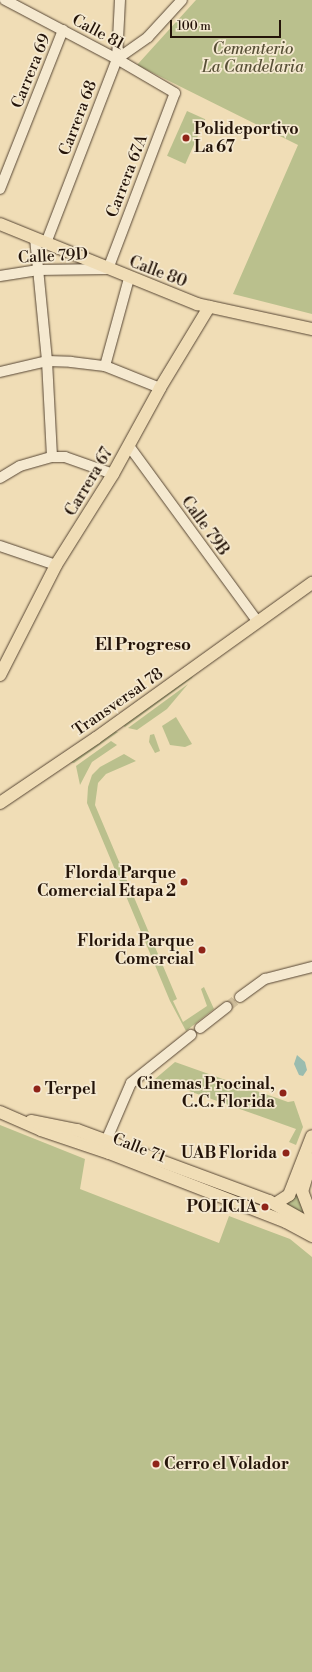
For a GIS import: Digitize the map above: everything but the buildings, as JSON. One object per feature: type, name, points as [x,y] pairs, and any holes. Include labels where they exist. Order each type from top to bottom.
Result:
[{"type":"main road","name":"Calle 80","points":[[0,224],[128,278],[209,307],[312,329]]},
{"type":"main road","name":"Carrera 67","points":[[1,671],[56,565],[113,474],[160,388],[209,307]]},
{"type":"main road","name":"Transversal 78","points":[[0,803],[96,738],[312,583]]},
{"type":"main road","name":"Calle 71","points":[[0,1112],[20,1119],[41,1130],[286,1222],[312,1236]]},
{"type":"main road","name":"Calle 71","points":[[20,1119],[70,1128],[106,1141],[275,1204],[312,1225]]},
{"type":"main road","points":[[275,1204],[289,1195],[312,1136]]},
{"type":"main road","points":[[95,1149],[106,1141]]},
{"type":"main road","points":[[312,1159],[302,1191],[312,1217]]},
{"type":"street","points":[[0,6],[4,0]]},
{"type":"street","name":"Calle 81","points":[[4,0],[117,58],[175,93]]},
{"type":"street","name":"Carrera 68","points":[[52,457],[47,361],[37,270],[41,240],[117,58],[120,0]]},
{"type":"street","points":[[117,58],[148,37],[182,0]]},
{"type":"street","name":"Carrera 69","points":[[0,189],[62,30]]},
{"type":"street","name":"Carrera 67A","points":[[108,269],[175,93]]},
{"type":"street","name":"Calle 79D","points":[[0,276],[37,270],[108,269]]},
{"type":"street","points":[[105,366],[128,278]]},
{"type":"street","points":[[0,372],[47,361],[105,366],[160,388]]},
{"type":"street","name":"Calle 79B","points":[[129,446],[258,622]]},
{"type":"street","points":[[0,478],[20,466],[52,457],[65,456],[113,474]]},
{"type":"street","points":[[0,546],[56,565]]},
{"type":"street","points":[[240,997],[265,979],[312,967]]},
{"type":"street","points":[[200,1028],[227,1008]]},
{"type":"street","points":[[106,1141],[127,1090],[152,1066],[191,1035]]},
{"type":"green space","name":"Cementerio La Candelaria","points":[[196,0],[312,0],[312,314],[233,294],[298,145],[137,65]]},
{"type":"green space","name":"Polideportivo La 67","points":[[187,111],[205,119],[185,164],[167,156]]},
{"type":"green space","points":[[194,673],[192,678],[125,727],[120,724]]},
{"type":"green space","points":[[188,684],[167,709],[137,730],[128,728]]},
{"type":"green space","points":[[176,717],[192,744],[185,747],[170,745],[162,726]]},
{"type":"green space","points":[[114,731],[118,732],[74,763],[68,762]]},
{"type":"green space","points":[[154,734],[160,751],[155,753],[149,742],[150,735]]},
{"type":"green space","points":[[111,741],[117,745],[92,762],[80,785],[76,766]]},
{"type":"green space","points":[[124,754],[136,761],[106,774],[98,783],[95,805],[177,999],[173,1001],[183,1022],[207,1006],[201,989],[204,987],[214,1009],[186,1031],[170,1001],[87,803],[88,787],[92,775],[100,767]]},
{"type":"green space","points":[[175,1062],[288,1102],[294,1101],[303,1127],[296,1145],[289,1142],[296,1129],[155,1079]]},
{"type":"green space","name":"Cerro el Volador","points":[[0,1125],[85,1159],[80,1189],[219,1243],[229,1216],[290,1239],[312,1257],[312,1672],[0,1672]]},
{"type":"green space","points":[[298,1183],[298,1194],[304,1215],[286,1204]]},
{"type":"shaded area","points":[[297,1055],[305,1062],[307,1070],[303,1076],[299,1075],[294,1064]]},
{"type":"tunnel","points":[[227,1007],[240,997]]},
{"type":"place","name":"Polideportivo La 67","points":[[186,138]]},
{"type":"place","name":"Florda Parque Comercial Etapa 2","points":[[184,882]]},
{"type":"place","name":"Florida Parque Comercial","points":[[202,950]]},
{"type":"place","name":"Terpel","points":[[37,1089]]},
{"type":"place","name":"Cinemas Procinal, C.C. Florida","points":[[283,1093]]},
{"type":"place","name":"UAB Florida","points":[[286,1153]]},
{"type":"place","name":"POLICIA","points":[[265,1207]]},
{"type":"place","name":"Cerro el Volador","points":[[156,1464]]},
{"type":"district","name":"El Progreso","points":[[143,646]]}]
